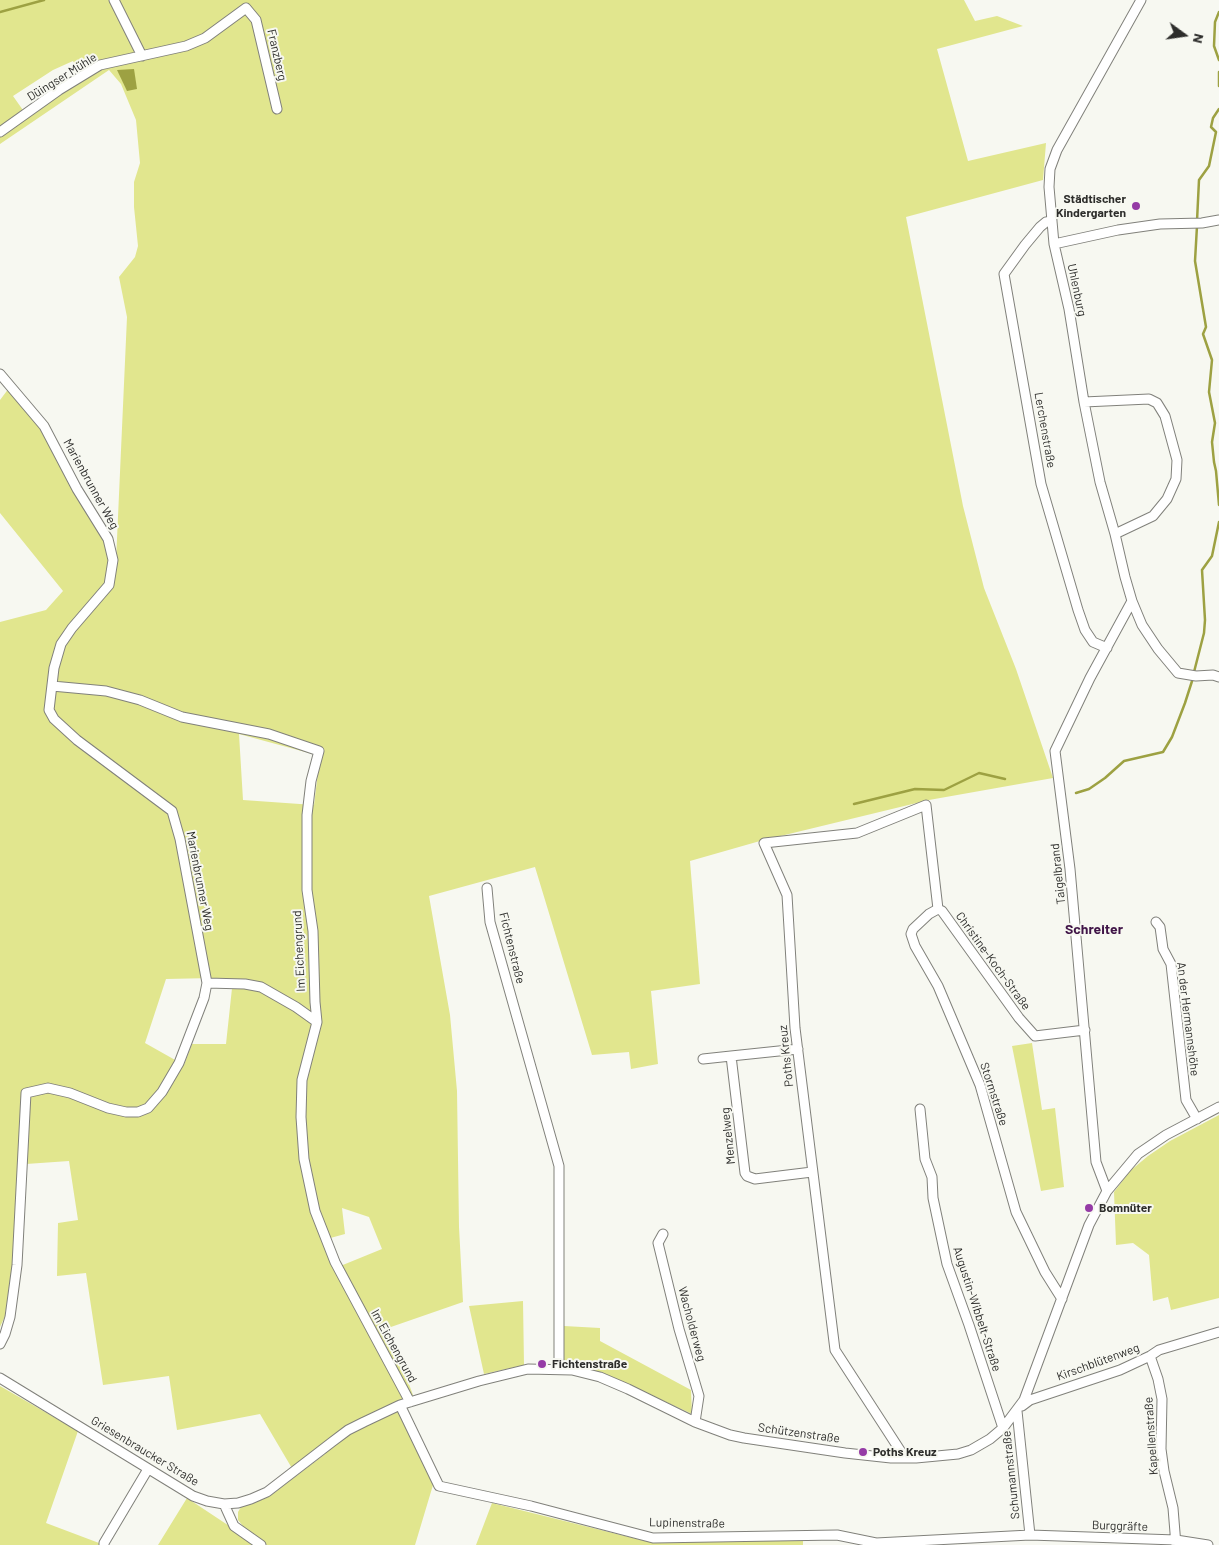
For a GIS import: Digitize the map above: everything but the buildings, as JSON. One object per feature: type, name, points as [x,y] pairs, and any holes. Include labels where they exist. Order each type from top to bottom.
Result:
[{"type":"street","points":[[114,0],[142,56]]},
{"type":"street","name":"Uhlenburg","points":[[1140,0],[1057,150],[1050,169],[1048,187],[1054,244],[1069,310],[1084,402],[1100,482],[1116,534],[1132,601],[1142,625],[1158,649],[1178,673],[1219,677]]},
{"type":"street","name":"Franzberg","points":[[142,56],[186,46],[205,38],[246,8],[256,20],[277,109]]},
{"type":"street","name":"Düingser Mühle","points":[[0,132],[59,90],[100,65],[142,56]]},
{"type":"street","points":[[1054,244],[1118,230],[1160,224],[1202,223],[1219,220]]},
{"type":"street","name":"Lerchenstraße","points":[[1052,221],[1046,222],[1040,227],[1024,245],[1004,274],[1036,460],[1042,484],[1085,630],[1093,642],[1107,648]]},
{"type":"street","name":"Marienbrunner Weg","points":[[0,374],[44,426],[108,539],[113,560],[109,585],[72,628],[61,644],[54,668],[49,710],[54,719],[77,740],[172,811],[180,839],[207,983],[204,998],[179,1063],[162,1092],[148,1108],[138,1112],[126,1112],[108,1108],[70,1093],[48,1088],[26,1093],[18,1265],[10,1317],[0,1344]]},
{"type":"street","points":[[1084,402],[1149,399],[1157,403],[1165,416],[1177,460],[1176,479],[1167,499],[1153,516],[1116,534]]},
{"type":"street","name":"Taigelbrand","points":[[1107,1191],[1096,1162],[1070,869],[1055,751],[1132,601]]},
{"type":"street","name":"Im Eichengrund","points":[[52,686],[106,690],[140,700],[182,717],[269,734],[318,750],[311,781],[307,815],[307,890],[313,930],[316,1022],[302,1080],[301,1117],[304,1159],[314,1211],[335,1262],[410,1402]]},
{"type":"street","name":"Christine-Koch-Straße","points":[[764,843],[857,833],[926,805],[938,909],[942,911],[1019,1018],[1035,1036],[1085,1030]]},
{"type":"street","name":"Poths Kreuz","points":[[764,843],[786,895],[798,1049],[835,1350],[905,1458]]},
{"type":"street","name":"Fichtenstraße","points":[[487,888],[490,922],[559,1166],[559,1368]]},
{"type":"street","name":"Stormstraße","points":[[938,909],[928,914],[913,929],[911,934],[915,946],[938,986],[980,1085],[1016,1212],[1046,1272],[1062,1299]]},
{"type":"street","name":"An der Hermannshöhe","points":[[1156,922],[1160,927],[1163,949],[1170,964],[1186,1100],[1196,1119]]},
{"type":"street","points":[[207,983],[245,984],[261,987],[296,1007],[316,1022]]},
{"type":"street","points":[[703,1059],[798,1049]]},
{"type":"street","name":"Menzelweg","points":[[731,1056],[745,1174],[755,1179],[812,1172]]},
{"type":"street","name":"Schützenstraße","points":[[410,1402],[512,1372],[528,1369],[559,1368],[600,1378],[628,1389],[695,1422],[744,1438],[845,1453],[905,1458],[958,1454],[971,1450],[1003,1428],[1017,1411],[1027,1391],[1089,1225],[1107,1191],[1138,1154],[1166,1135],[1219,1107]]},
{"type":"street","name":"Augustin-Wibbelt-Straße","points":[[920,1109],[925,1159],[932,1177],[933,1198],[947,1264],[1003,1428]]},
{"type":"street","name":"Wacholderweg","points":[[663,1234],[658,1243],[679,1329],[699,1396],[695,1422]]},
{"type":"street","name":"Kirschblütenweg","points":[[1017,1411],[1030,1400],[1120,1370],[1159,1350],[1219,1332]]},
{"type":"street","name":"Kapellenstraße","points":[[1150,1356],[1158,1379],[1162,1399],[1162,1456],[1173,1508],[1176,1543]]},
{"type":"street","name":"Griesenbraucker Straße","points":[[0,1378],[193,1496],[224,1504],[238,1503],[267,1492],[348,1430],[410,1402]]},
{"type":"street","name":"Lupinenstraße","points":[[400,1405],[439,1486],[531,1506],[654,1538],[837,1535],[876,1543],[940,1542],[1030,1535]]},
{"type":"street","name":"Schumannstraße","points":[[1017,1411],[1030,1535]]},
{"type":"street","points":[[104,1545],[148,1469]]},
{"type":"street","points":[[224,1504],[234,1526],[262,1545]]},
{"type":"street","name":"Burggräfte","points":[[1030,1535],[1208,1545]]},
{"type":"green space","points":[[0,0],[964,0],[975,21],[997,16],[1023,26],[937,49],[968,161],[1046,143],[1043,180],[906,217],[963,506],[984,588],[1016,669],[1053,778],[929,800],[760,841],[690,861],[700,984],[651,991],[658,1064],[631,1069],[629,1052],[592,1055],[535,867],[429,896],[450,1015],[457,1091],[459,1227],[463,1302],[388,1328],[413,1395],[397,1404],[433,1485],[415,1545],[267,1545],[248,1532],[238,1520],[238,1512],[241,1507],[270,1496],[325,1454],[323,1448],[293,1470],[260,1414],[177,1430],[169,1376],[103,1385],[86,1273],[57,1276],[58,1223],[78,1220],[69,1161],[26,1164],[20,1130],[13,1259],[5,1316],[0,1327],[0,622],[46,610],[63,591],[0,513],[0,400],[9,388],[38,424],[116,561],[127,317],[119,277],[135,257],[138,246],[134,207],[134,182],[140,163],[136,120],[121,84],[109,70],[0,144],[0,134],[80,74],[73,61],[53,70],[13,96],[25,113],[0,129]],"holes":[[[239,734],[320,756],[314,805],[243,800]],[[166,979],[233,979],[226,1044],[192,1044],[184,1065],[145,1043]],[[342,1208],[369,1217],[382,1249],[333,1269],[323,1240],[345,1234]]]},
{"type":"green space","points":[[1032,1043],[1042,1110],[1055,1108],[1064,1187],[1041,1191],[1012,1046]]},
{"type":"green space","points":[[1219,1115],[1219,1298],[1171,1310],[1168,1297],[1153,1301],[1149,1255],[1133,1243],[1116,1245],[1114,1192],[1130,1171],[1148,1156],[1170,1141]]},
{"type":"green space","points":[[523,1301],[524,1365],[484,1374],[469,1306]]},
{"type":"green space","points":[[564,1326],[600,1328],[600,1341],[691,1390],[692,1414],[603,1373],[563,1364]]},
{"type":"green space","points":[[0,1386],[78,1431],[46,1523],[100,1545],[0,1545]]},
{"type":"green space","points":[[187,1498],[258,1545],[158,1545]]},
{"type":"green space","points":[[492,1503],[649,1542],[803,1540],[803,1545],[476,1545]]},
{"type":"shaded area","points":[[134,69],[137,89],[127,91],[117,70]]},
{"type":"waterway","points":[[0,12],[44,0]]},
{"type":"waterway","points":[[1219,12],[1215,22],[1214,46],[1219,60]]},
{"type":"waterway","points":[[1219,72],[1219,86]]},
{"type":"waterway","points":[[1197,221],[1199,180],[1209,166],[1216,132],[1211,127],[1213,118],[1219,109]]},
{"type":"waterway","points":[[1197,226],[1195,261],[1206,327],[1203,334],[1212,360],[1209,392],[1215,423],[1212,442],[1219,505]]},
{"type":"waterway","points":[[1194,672],[1204,633],[1202,570],[1212,556],[1219,522]]},
{"type":"waterway","points":[[1076,793],[1089,789],[1124,761],[1163,752],[1172,737],[1193,678]]},
{"type":"waterway","points":[[854,804],[915,789],[944,790],[979,773],[1005,779]]},
{"type":"place","name":"Städtischer Kindergarten","points":[[1136,206]]},
{"type":"place","name":"Bomnüter","points":[[1089,1208]]},
{"type":"place","name":"Fichtenstraße","points":[[542,1364]]},
{"type":"place","name":"Poths Kreuz","points":[[863,1452]]},
{"type":"district","name":"Schreiter","points":[[1094,929]]}]
